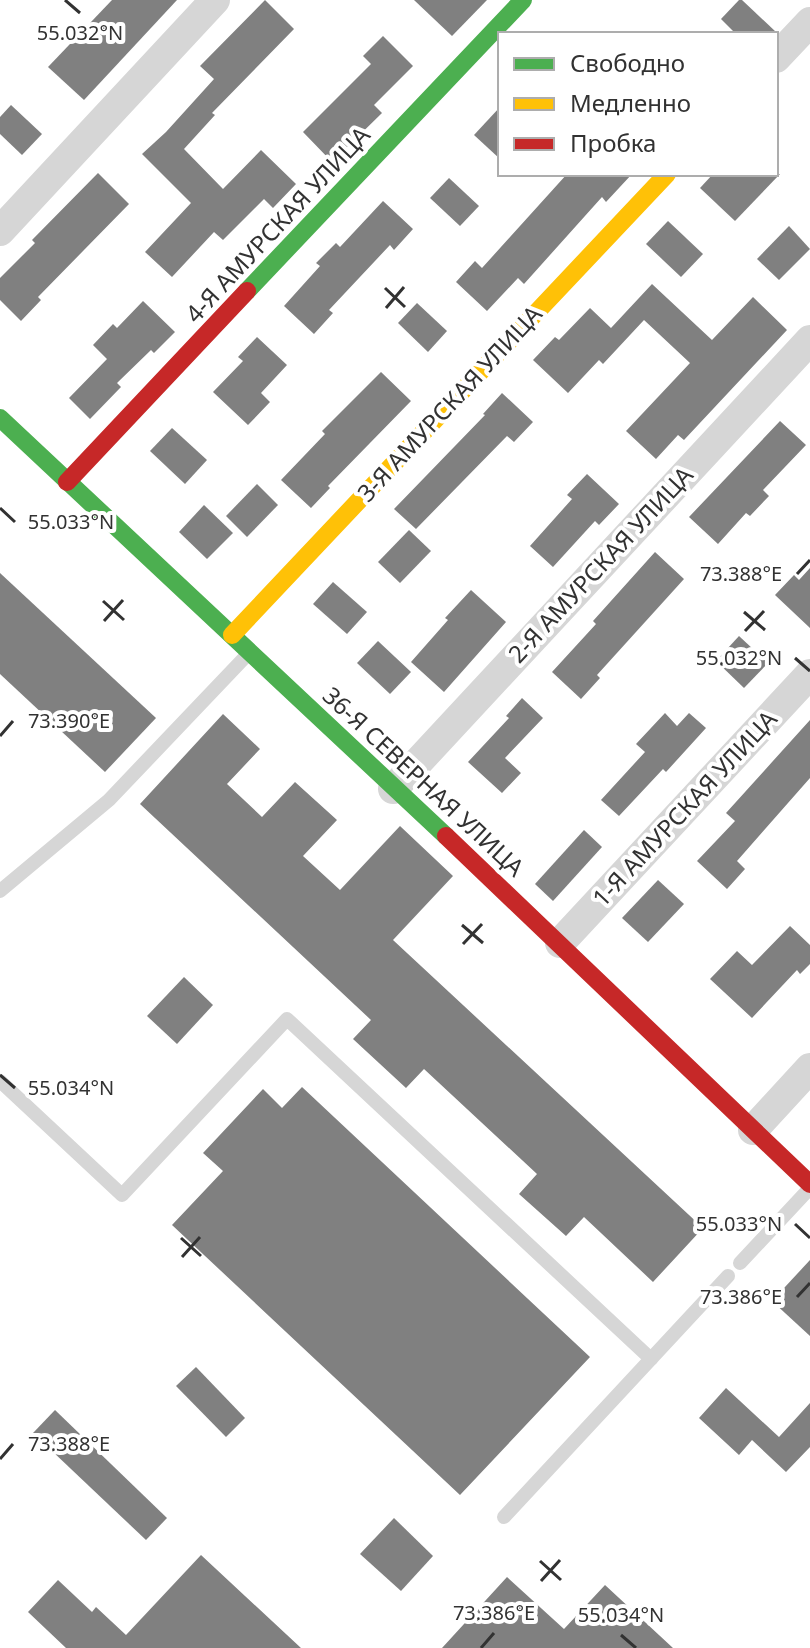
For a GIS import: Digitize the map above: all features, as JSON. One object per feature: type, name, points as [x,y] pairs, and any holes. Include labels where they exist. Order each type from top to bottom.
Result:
[{"type":"street","points":[[0,231],[215,0]]},
{"type":"street","name":"4-Я АМУРСКАЯ УЛИЦА","points":[[67,482],[523,0]]},
{"type":"street","points":[[778,56],[810,22]]},
{"type":"street","name":"3-Я АМУРСКАЯ УЛИЦА","points":[[232,635],[665,176]]},
{"type":"street","name":"2-Я АМУРСКАЯ УЛИЦА","points":[[393,789],[810,340]]},
{"type":"street","name":"36-Я СЕВЕРНАЯ УЛИЦА","points":[[0,418],[560,943],[810,1186]]},
{"type":"street","name":"1-Я АМУРСКАЯ УЛИЦА","points":[[560,943],[810,674]]},
{"type":"street","points":[[753,1130],[810,1068]]},
{"type":"lane","points":[[0,891],[109,800],[251,652]]},
{"type":"lane","points":[[0,1081],[122,1195],[287,1019],[651,1359]]},
{"type":"lane","points":[[740,1263],[810,1186]]},
{"type":"lane","points":[[504,1517],[728,1276]]},
{"type":"building","points":[[112,0],[177,0],[84,100],[48,67]]},
{"type":"building","points":[[265,0],[294,29],[212,113],[215,115],[184,149],[223,189],[261,150],[296,184],[273,208],[264,199],[223,240],[214,232],[172,277],[145,252],[191,203],[142,154],[214,79],[200,66]]},
{"type":"building","points":[[414,0],[487,0],[452,36]]},
{"type":"building","points":[[742,0],[776,32],[734,32],[721,19]]},
{"type":"building","points":[[383,36],[413,66],[374,105],[382,113],[332,162],[303,132],[371,64],[363,56]]},
{"type":"building","points":[[11,105],[42,134],[22,155],[0,134],[0,117]]},
{"type":"building","points":[[498,109],[498,157],[474,135]]},
{"type":"building","points":[[98,173],[129,204],[38,297],[41,300],[21,321],[0,300],[0,278],[35,243],[32,240]]},
{"type":"building","points":[[780,174],[735,221],[700,188],[711,176]]},
{"type":"building","points":[[565,176],[630,176],[606,202],[602,197],[524,284],[518,278],[487,311],[456,282],[475,261],[482,268]]},
{"type":"building","points":[[449,178],[479,206],[460,226],[430,198]]},
{"type":"building","points":[[383,201],[413,229],[394,250],[390,245],[329,310],[333,313],[314,334],[284,306],[320,266],[316,263],[336,243],[340,247]]},
{"type":"building","points":[[668,221],[703,254],[681,277],[646,244]]},
{"type":"building","points":[[789,226],[810,249],[779,280],[757,259]]},
{"type":"building","points":[[652,284],[712,340],[753,297],[787,330],[684,440],[678,435],[656,459],[626,431],[690,363],[644,320],[603,364],[599,360],[568,393],[533,360],[555,337],[559,340],[590,308],[611,328]]},
{"type":"building","points":[[143,301],[175,332],[117,383],[121,387],[90,419],[69,398],[107,359],[93,345],[113,324],[117,328]]},
{"type":"building","points":[[417,303],[447,331],[428,352],[398,323]]},
{"type":"building","points":[[257,337],[287,365],[261,393],[270,402],[248,425],[213,392],[243,361],[238,357]]},
{"type":"building","points":[[381,372],[411,401],[328,486],[330,488],[311,508],[281,480],[325,434],[322,431]]},
{"type":"building","points":[[502,393],[533,422],[514,442],[507,436],[416,529],[394,509],[485,415]]},
{"type":"building","points":[[780,421],[806,445],[763,490],[769,496],[750,516],[746,513],[718,544],[689,517]]},
{"type":"building","points":[[172,428],[207,460],[185,484],[150,451]]},
{"type":"building","points":[[587,474],[619,504],[599,525],[595,521],[553,567],[530,546],[572,499],[567,495]]},
{"type":"building","points":[[257,484],[278,505],[247,537],[226,516]]},
{"type":"building","points":[[204,505],[233,533],[207,559],[179,532]]},
{"type":"building","points":[[409,530],[431,551],[400,583],[378,562]]},
{"type":"building","points":[[655,552],[684,579],[597,675],[600,678],[581,699],[552,672]]},
{"type":"building","points":[[810,568],[810,628],[775,595],[794,575],[799,580]]},
{"type":"building","points":[[0,573],[156,718],[105,772],[0,674]]},
{"type":"building","points":[[333,582],[367,612],[347,634],[313,604]]},
{"type":"building","points":[[471,590],[506,622],[444,692],[411,662]]},
{"type":"building","points":[[739,636],[768,663],[744,688],[716,661]]},
{"type":"building","points":[[378,641],[411,672],[390,694],[357,663]]},
{"type":"building","points":[[522,698],[543,718],[505,758],[521,773],[502,793],[468,762],[509,718],[506,716]]},
{"type":"building","points":[[665,713],[677,726],[689,713],[706,728],[666,772],[663,769],[619,816],[601,800],[645,752],[636,744]]},
{"type":"building","points":[[223,714],[260,749],[227,784],[262,817],[295,782],[337,820],[303,856],[340,890],[400,826],[453,876],[393,940],[703,1228],[653,1282],[584,1217],[566,1236],[519,1194],[537,1174],[424,1069],[406,1088],[353,1039],[371,1020],[140,804]]},
{"type":"building","points":[[810,720],[810,778],[737,861],[745,869],[727,889],[697,861],[735,821],[726,813]]},
{"type":"building","points":[[584,830],[602,847],[553,901],[535,884]]},
{"type":"building","points":[[658,880],[684,904],[648,942],[622,918]]},
{"type":"building","points":[[790,926],[810,945],[810,964],[800,974],[797,970],[752,1018],[710,979],[737,951],[752,965]]},
{"type":"building","points":[[184,977],[213,1005],[177,1044],[147,1016]]},
{"type":"building","points":[[302,1087],[590,1357],[460,1495],[172,1225],[223,1171],[203,1153],[263,1089],[282,1108]]},
{"type":"building","points":[[810,1260],[810,1336],[772,1301]]},
{"type":"building","points":[[196,1367],[245,1418],[226,1437],[176,1386]]},
{"type":"building","points":[[726,1388],[779,1437],[810,1403],[810,1447],[786,1472],[752,1440],[739,1455],[699,1418]]},
{"type":"building","points":[[55,1410],[167,1518],[146,1540],[33,1433]]},
{"type":"building","points":[[394,1518],[433,1556],[401,1591],[360,1554]]},
{"type":"building","points":[[201,1555],[301,1648],[66,1648],[28,1612],[58,1580],[92,1612],[96,1607],[126,1635]]},
{"type":"building","points":[[507,1577],[564,1629],[605,1585],[673,1648],[442,1648]]},
{"type":"traffic: fast","points":[[247,291],[523,0]]},
{"type":"traffic: fast","points":[[0,418],[446,836]]},
{"type":"traffic: slow","points":[[232,635],[665,176]]},
{"type":"traffic: jam","points":[[67,482],[247,291]]},
{"type":"traffic: jam","points":[[446,836],[810,1184]]}]
